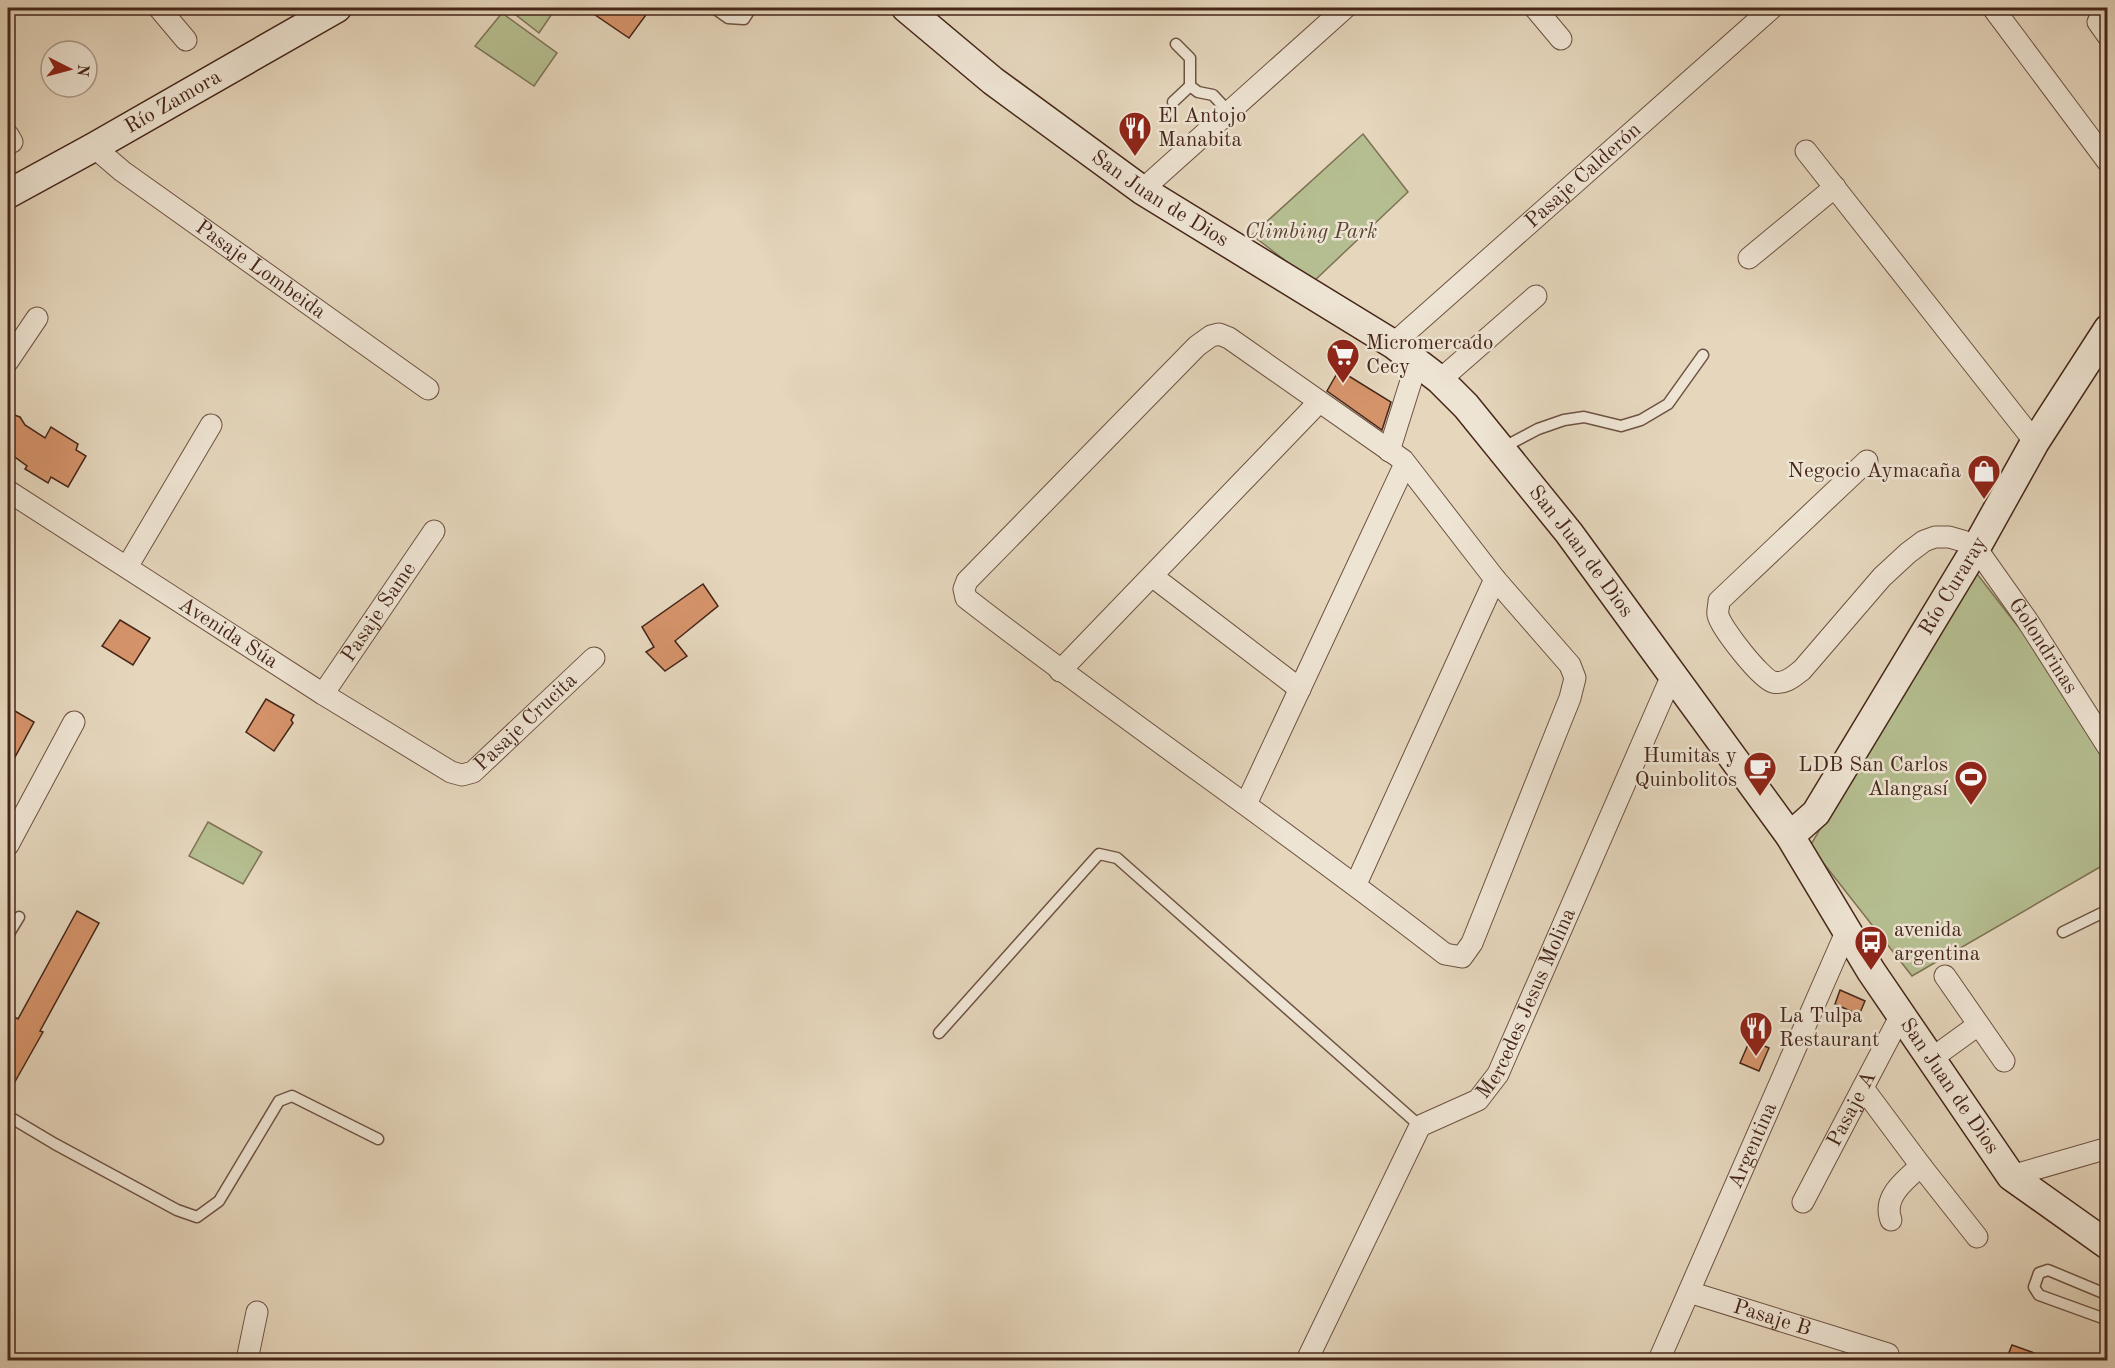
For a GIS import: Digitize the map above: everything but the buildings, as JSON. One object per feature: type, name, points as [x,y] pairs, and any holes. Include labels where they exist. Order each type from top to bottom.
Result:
[{"type":"street","points":[[159,8],[186,40]]},
{"type":"street","name":"Río Zamora","points":[[8,194],[337,8]]},
{"type":"street","name":"San Juan de Dios","points":[[906,8],[993,81],[1142,190],[1393,344],[1429,372],[1466,406],[1569,532],[1790,836],[1901,1016],[2011,1176],[2108,1245]]},
{"type":"street","points":[[1142,190],[1345,8]]},
{"type":"street","points":[[1535,8],[1561,39]]},
{"type":"street","name":"Pasaje Calderón","points":[[1393,344],[1772,8]]},
{"type":"street","points":[[1993,8],[2107,161]]},
{"type":"street","name":"Pasaje Lombeida","points":[[94,147],[122,171],[428,389]]},
{"type":"street","points":[[1806,151],[2035,442]]},
{"type":"street","points":[[1749,258],[1835,187]]},
{"type":"street","points":[[1246,804],[1300,689],[1399,458],[1429,372],[1536,296]]},
{"type":"street","points":[[8,361],[37,318]]},
{"type":"street","name":"Río Curaray","points":[[1790,836],[1816,813],[1976,548],[2035,442],[2108,330]]},
{"type":"street","points":[[1219,334],[1229,338],[1399,458],[1496,579],[1570,665],[1575,678],[1570,698],[1472,943],[1462,957],[1445,954],[1356,884],[1060,671],[966,598],[964,589],[967,581],[1197,346],[1211,336],[1219,334]]},
{"type":"street","points":[[1060,671],[1319,402]]},
{"type":"street","points":[[127,567],[211,425]]},
{"type":"street","points":[[1867,461],[1719,601],[1718,614],[1722,625],[1767,679],[1781,683],[1790,680],[1802,670],[1882,578],[1924,541],[1935,537],[1949,537],[1976,548]]},
{"type":"street","name":"Avenida Súa","points":[[8,491],[323,694],[451,772]]},
{"type":"street","name":"Pasaje Same","points":[[323,694],[434,531]]},
{"type":"street","name":"Golondrinas","points":[[1976,548],[2027,620],[2108,747]]},
{"type":"street","points":[[1152,576],[1300,689]]},
{"type":"street","points":[[1356,884],[1496,579]]},
{"type":"street","name":"Pasaje Crucita","points":[[451,772],[462,775],[473,772],[594,658]]},
{"type":"street","name":"Mercedes Jesus Molina","points":[[1420,1126],[1478,1100],[1498,1074],[1672,673]]},
{"type":"street","points":[[8,845],[74,722]]},
{"type":"street","name":"Argentina","points":[[1659,1360],[1847,930]]},
{"type":"street","points":[[1945,976],[2004,1061]]},
{"type":"street","name":"Pasaje A","points":[[1803,1202],[1901,1016]]},
{"type":"street","points":[[1932,1059],[1978,1025]]},
{"type":"street","points":[[1863,1088],[1977,1237]]},
{"type":"street","points":[[1307,1360],[1420,1126]]},
{"type":"street","points":[[2011,1176],[2108,1148]]},
{"type":"street","points":[[1891,1220],[1889,1206],[1894,1195],[1904,1181],[1921,1166]]},
{"type":"street","name":"Pasaje B","points":[[1689,1292],[1888,1354]]},
{"type":"street","points":[[247,1360],[257,1312]]},
{"type":"lane","points":[[714,8],[728,18],[744,19],[751,8]]},
{"type":"lane","points":[[1173,102],[1190,86],[1190,58],[1176,44]]},
{"type":"lane","points":[[1190,86],[1198,92],[1213,95],[1228,111]]},
{"type":"lane","points":[[1501,449],[1538,429],[1564,420],[1584,417],[1621,426],[1641,420],[1668,404],[1703,355]]},
{"type":"lane","points":[[939,1033],[1099,854],[1117,858],[1420,1126]]},
{"type":"lane","points":[[2063,932],[2108,910]]},
{"type":"lane","points":[[8,935],[19,917]]},
{"type":"lane","points":[[8,1116],[167,1205],[197,1217],[219,1201],[279,1101],[292,1096],[378,1138]]},
{"type":"lane","points":[[2108,1295],[2048,1270],[2039,1274],[2034,1287],[2039,1295],[2108,1320]]},
{"type":"green space","points":[[507,8],[556,8],[539,33]]},
{"type":"green space","points":[[502,13],[557,53],[534,86],[475,46]]},
{"type":"green space","name":"Climbing Park","points":[[1363,134],[1408,192],[1313,282],[1252,235]]},
{"type":"green space","name":"LDB San Carlos Alangasí","points":[[1974,570],[2023,633],[2091,734],[2107,766],[2107,863],[1912,976],[1810,846]]},
{"type":"green space","points":[[208,822],[262,852],[243,884],[189,856]]},
{"type":"place","name":"El Antojo Manabita","points":[[1135,157]]},
{"type":"place","name":"Micromercado Cecy","points":[[1343,384]]},
{"type":"place","name":"Negocio Aymacaña","points":[[1984,500]]},
{"type":"place","name":"Humitas y Quinbolitos","points":[[1760,797]]},
{"type":"place","name":"LDB San Carlos Alangasí","points":[[1971,806]]},
{"type":"place","name":"avenida argentina","points":[[1871,971]]},
{"type":"place","name":"La Tulpa Restaurant","points":[[1756,1057]]}]
